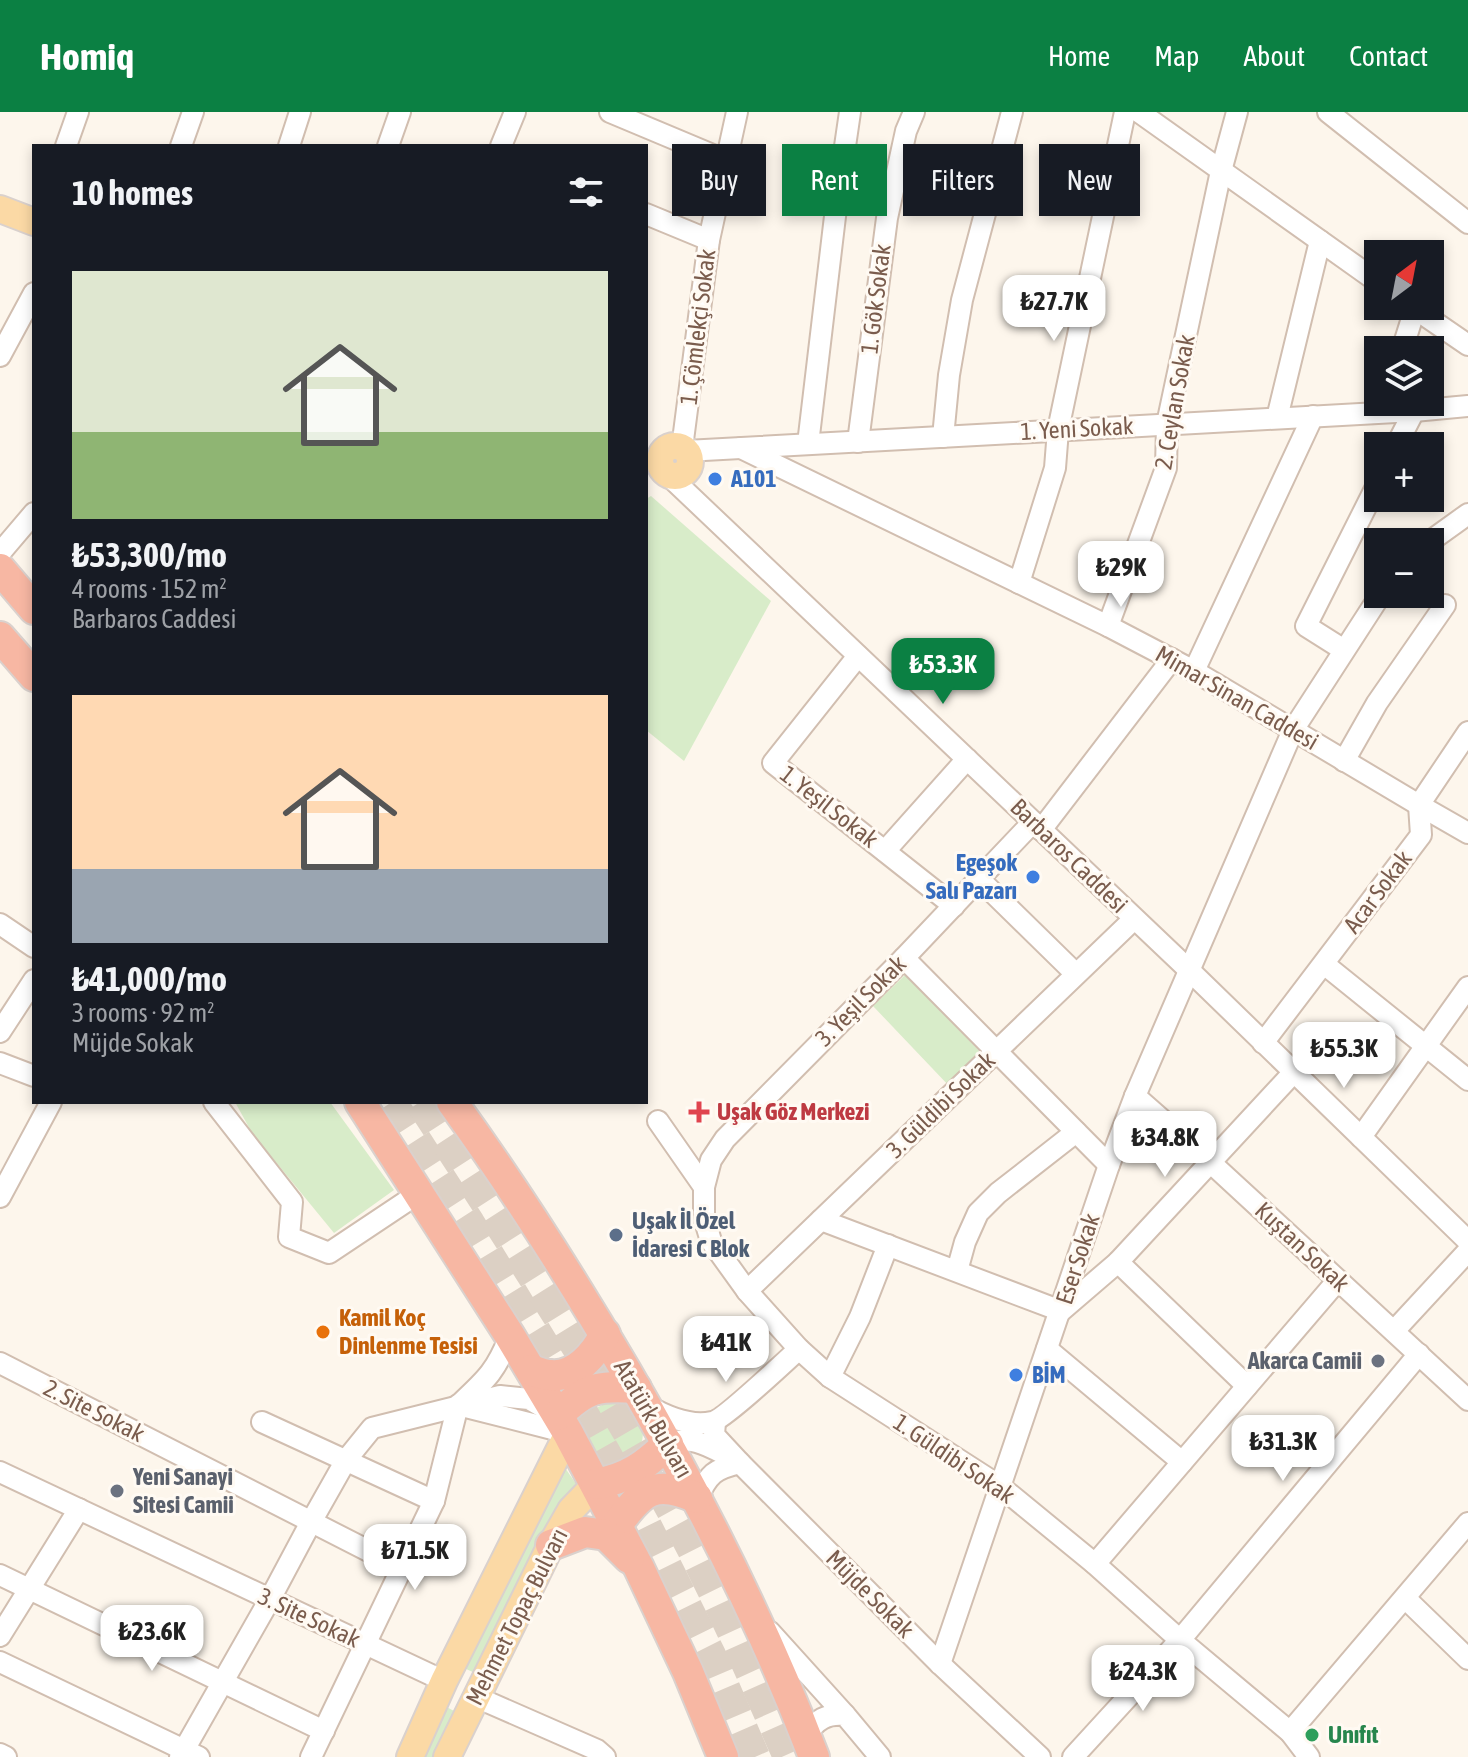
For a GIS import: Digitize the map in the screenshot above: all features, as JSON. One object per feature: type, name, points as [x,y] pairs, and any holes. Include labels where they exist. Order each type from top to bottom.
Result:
[{"type":"highway","points":[[0,569],[32,607]]},
{"type":"highway","points":[[0,637],[32,674]]},
{"type":"highway","points":[[361,1104],[563,1424],[639,1568],[688,1672],[723,1757]]},
{"type":"highway","name":"Atatürk Bulvarı","points":[[453,1104],[550,1243],[668,1444],[756,1616],[810,1746]]},
{"type":"highway","points":[[531,1370],[552,1376],[578,1367],[591,1356],[605,1334]]},
{"type":"highway","points":[[563,1424],[573,1400],[592,1389],[614,1386],[641,1396]]},
{"type":"highway","points":[[596,1484],[628,1475],[668,1444]]},
{"type":"highway","points":[[617,1525],[630,1508],[651,1491],[664,1488],[680,1490],[697,1498]]},
{"type":"highway","points":[[551,1545],[585,1532],[606,1535],[639,1568]]},
{"type":"main road","points":[[0,209],[32,221]]},
{"type":"main road","name":"Mehmet Topaç Bulvarı","points":[[410,1757],[563,1424]]},
{"type":"main road","name":"Mehmet Topaç Bulvarı","points":[[447,1757],[551,1545],[571,1510],[596,1484]]},
{"type":"main road","points":[[444,1681],[476,1697]]},
{"type":"street","points":[[67,144],[78,112]]},
{"type":"street","points":[[182,144],[193,112]]},
{"type":"street","points":[[290,144],[300,112]]},
{"type":"street","points":[[389,144],[400,112]]},
{"type":"street","points":[[502,144],[515,112]]},
{"type":"street","points":[[610,112],[686,144]]},
{"type":"street","name":"1. Çömlekçi Sokak","points":[[730,144],[737,112]]},
{"type":"street","points":[[808,444],[850,112]]},
{"type":"street","name":"1. Gök Sokak","points":[[858,442],[887,218],[906,131],[914,112]]},
{"type":"street","points":[[943,437],[949,375],[962,300],[1012,112]]},
{"type":"street","points":[[1019,583],[1055,468],[1058,430],[1125,112]]},
{"type":"street","points":[[1139,112],[1364,272]]},
{"type":"street","name":"2. Ceylan Sokak","points":[[1108,626],[1166,468],[1167,424],[1221,171],[1237,112]]},
{"type":"street","points":[[1328,112],[1468,223]]},
{"type":"street","points":[[648,215],[709,240]]},
{"type":"street","name":"1. Çömlekçi Sokak","points":[[665,456],[714,216]]},
{"type":"street","points":[[1277,418],[1320,241]]},
{"type":"street","points":[[0,356],[32,297]]},
{"type":"street","points":[[1431,320],[1468,345]]},
{"type":"street","name":"1. Yeni Sokak","points":[[1444,408],[1468,406]]},
{"type":"street","name":"1. Yeni Sokak","points":[[665,456],[741,448],[1313,416],[1364,410]]},
{"type":"street","points":[[1194,671],[1313,416]]},
{"type":"street","name":"Mimar Sinan Caddesi","points":[[741,448],[1172,659],[1468,833]]},
{"type":"street","name":"Barbaros Caddesi","points":[[665,456],[858,656],[1189,970],[1468,1241]]},
{"type":"street","points":[[1344,650],[1306,626],[1364,511]]},
{"type":"street","points":[[1444,531],[1468,514]]},
{"type":"street","points":[[0,553],[32,515]]},
{"type":"street","points":[[1344,761],[1377,703],[1445,605]]},
{"type":"street","name":"Eser Sokak","points":[[940,1664],[1135,1096],[1293,730],[1372,608]]},
{"type":"street","name":"1. Yeşil Sokak","points":[[858,656],[773,763],[954,906]]},
{"type":"street","name":"3. Yeşil Sokak","points":[[704,1187],[711,1160],[725,1139],[979,879],[1037,826],[1172,659]]},
{"type":"street","name":"Acar Sokak","points":[[1263,1043],[1421,835],[1419,805],[1468,732]]},
{"type":"street","points":[[885,851],[967,759]]},
{"type":"street","points":[[979,879],[1076,974]]},
{"type":"street","name":"3. Güldibi Sokak","points":[[747,1291],[1134,919]]},
{"type":"street","points":[[0,924],[32,946]]},
{"type":"street","points":[[904,958],[1109,1165]]},
{"type":"street","points":[[1324,964],[1468,1080]]},
{"type":"street","points":[[0,1032],[32,983]]},
{"type":"street","points":[[1361,1137],[1468,987]]},
{"type":"street","points":[[0,1063],[32,1075]]},
{"type":"street","points":[[821,1220],[1061,1311],[1118,1262],[1294,1072]]},
{"type":"street","name":"Kuştan Sokak","points":[[1135,1096],[1468,1400]]},
{"type":"street","points":[[1,1192],[50,1104]]},
{"type":"street","points":[[216,1104],[292,1202],[289,1237],[329,1253],[419,1193]]},
{"type":"street","points":[[658,1121],[704,1187]]},
{"type":"street","points":[[957,1271],[978,1213],[998,1193],[1076,1132]]},
{"type":"street","name":"1. Güldibi Sokak","points":[[704,1187],[704,1218],[711,1241],[747,1291],[799,1349],[830,1377],[1001,1487],[1290,1732],[1309,1757]]},
{"type":"street","points":[[830,1377],[860,1317],[888,1245]]},
{"type":"street","points":[[1394,1331],[1468,1251]]},
{"type":"street","points":[[1118,1262],[1247,1386]]},
{"type":"street","points":[[1095,1564],[1338,1280]]},
{"type":"street","points":[[311,1757],[434,1501],[458,1405],[487,1379],[499,1362],[510,1336]]},
{"type":"street","points":[[641,1396],[662,1414],[679,1420],[715,1422],[799,1349]]},
{"type":"street","points":[[1047,1349],[1182,1462]]},
{"type":"street","points":[[1073,1757],[1180,1640],[1419,1354]]},
{"type":"street","name":"2. Site Sokak","points":[[0,1363],[402,1568]]},
{"type":"street","points":[[0,1662],[188,1755],[223,1683],[311,1522],[346,1460],[372,1428],[500,1396],[529,1399],[563,1424]]},
{"type":"street","points":[[262,1422],[434,1501]]},
{"type":"street","name":"Müjde Sokak","points":[[715,1422],[714,1435],[740,1463],[940,1664],[1040,1757]]},
{"type":"street","points":[[668,1444],[679,1440],[701,1442],[740,1463]]},
{"type":"street","points":[[697,1498],[715,1470],[740,1463]]},
{"type":"street","name":"3. Site Sokak","points":[[0,1472],[444,1681]]},
{"type":"street","points":[[0,1636],[79,1509]]},
{"type":"street","points":[[1290,1732],[1468,1523]]},
{"type":"street","points":[[0,1575],[324,1731]]},
{"type":"street","points":[[1405,1598],[1468,1659]]},
{"type":"street","points":[[756,1616],[880,1757]]},
{"type":"street","points":[[476,1697],[597,1750],[605,1757]]},
{"type":"street","points":[[810,1746],[822,1717],[845,1715]]},
{"type":"street","points":[[0,1754],[6,1757]]},
{"type":"green space","points":[[651,496],[771,601],[684,761],[648,732],[648,498]]},
{"type":"green space","points":[[906,974],[984,1056],[951,1088],[873,1006]]},
{"type":"green space","points":[[236,1104],[331,1104],[394,1190],[334,1233],[252,1133]]},
{"type":"green space","points":[[613,1403],[624,1405],[634,1412],[641,1422],[641,1444],[634,1454],[624,1461],[613,1463],[602,1461],[592,1454],[585,1444],[583,1433],[585,1422],[592,1412],[602,1405]]},
{"type":"green space","points":[[563,1465],[579,1488],[477,1674],[464,1668]]},
{"type":"green space","points":[[443,1705],[454,1711],[433,1757],[420,1757]]},
{"type":"tunnel","points":[[393,1104],[553,1359],[647,1526],[711,1655],[755,1757]]},
{"type":"tunnel","points":[[421,1104],[550,1304],[642,1458],[703,1571],[788,1757]]},
{"type":"place","name":"A101","points":[[715,479]]},
{"type":"place","name":"Egeşok Salı Pazarı","points":[[1033,877]]},
{"type":"place","name":"Uşak Göz Merkezi","points":[[699,1112]]},
{"type":"place","name":"Uşak İl Özel İdaresi C Blok","points":[[616,1235]]},
{"type":"place","name":"Kamil Koç Dinlenme Tesisi","points":[[323,1332]]},
{"type":"place","name":"Akarca Camii","points":[[1378,1361]]},
{"type":"place","name":"BİM","points":[[1016,1375]]},
{"type":"place","name":"Yeni Sanayi Sitesi Camii","points":[[117,1491]]},
{"type":"place","name":"Unıfıt","points":[[1312,1735]]}]
